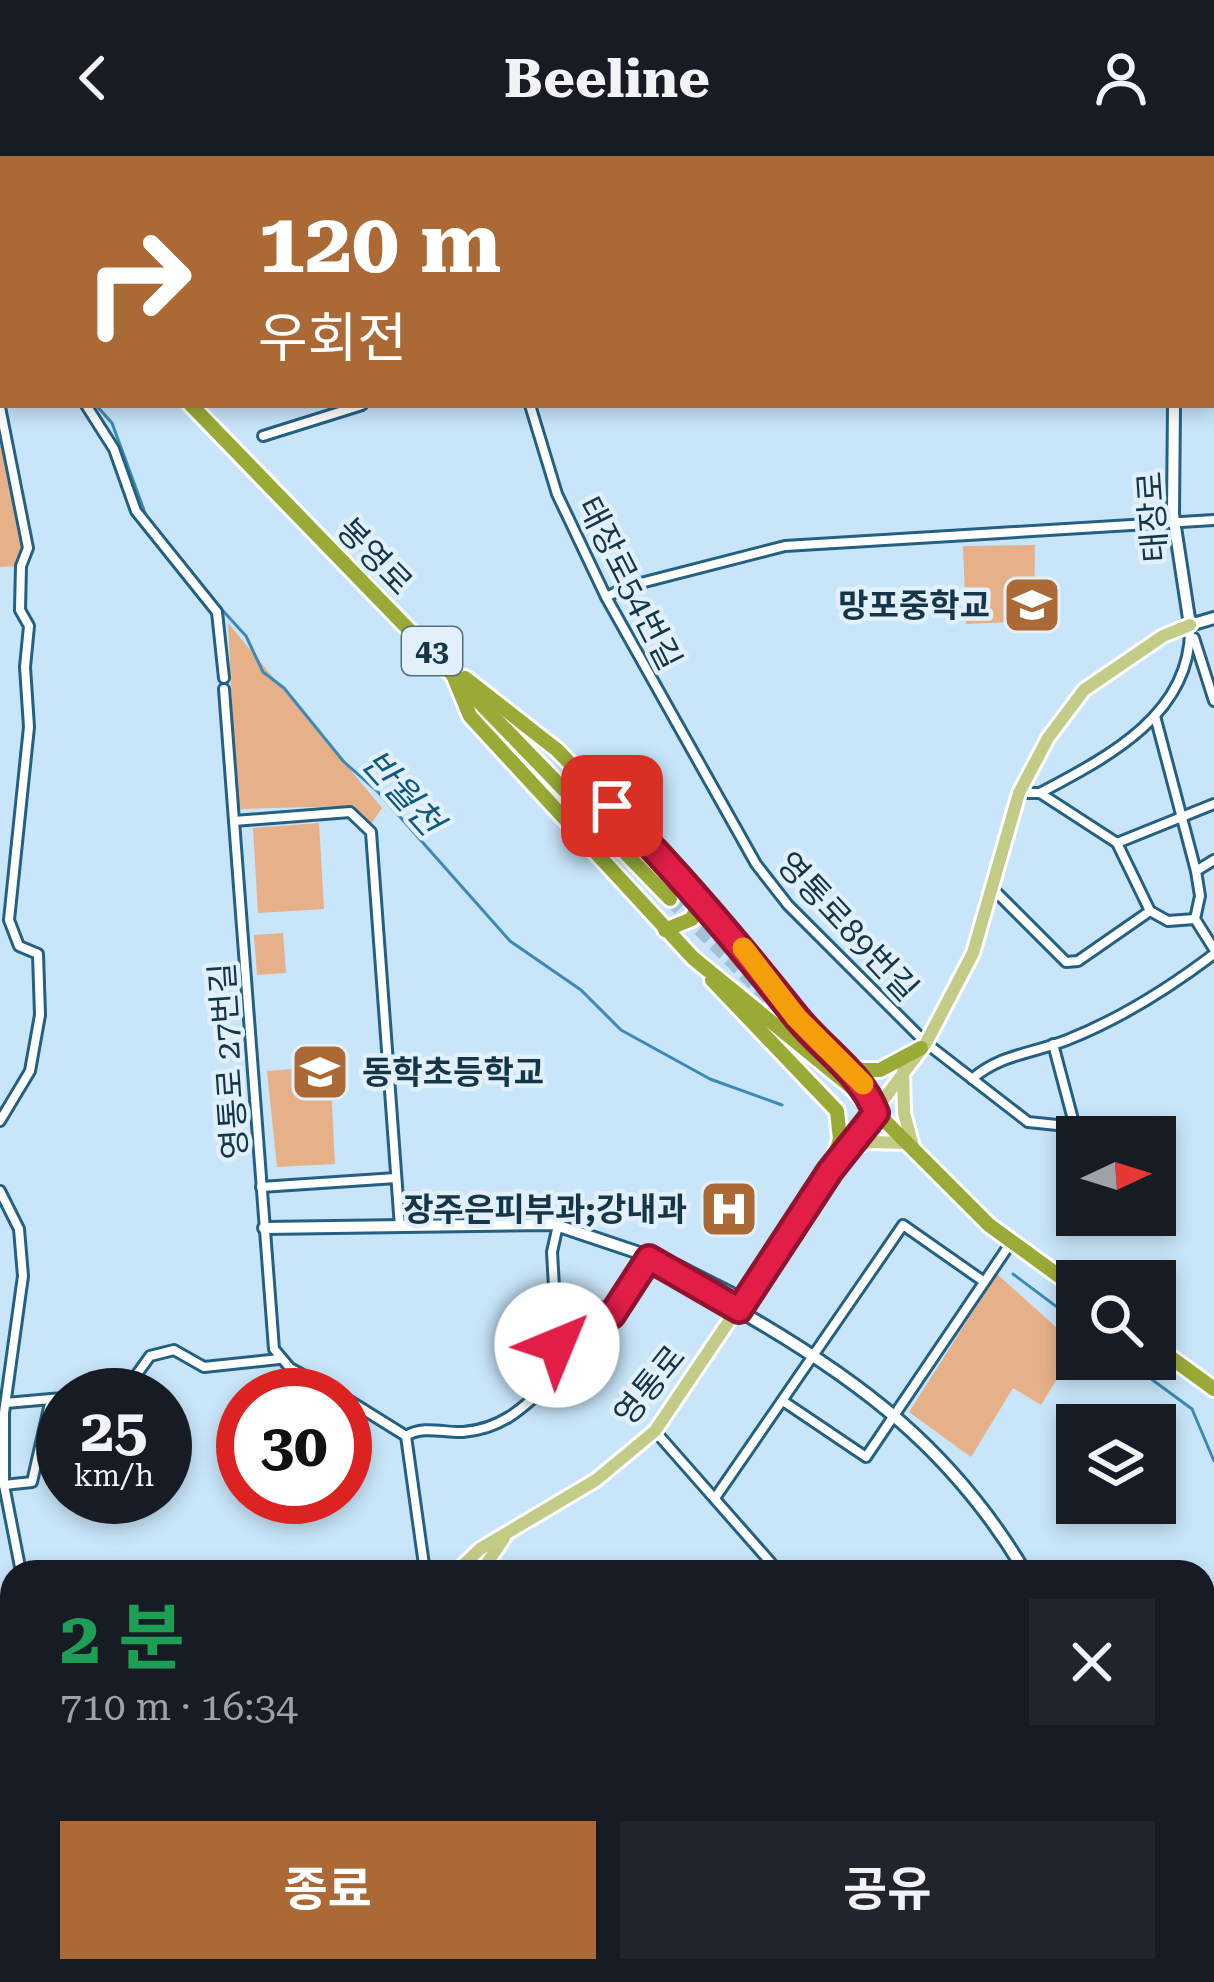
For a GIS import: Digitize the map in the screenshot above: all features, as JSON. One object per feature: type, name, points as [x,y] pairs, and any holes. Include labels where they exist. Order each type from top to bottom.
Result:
[{"type":"highway","name":"봉영로","points":[[194,408],[670,899]]},
{"type":"highway","points":[[451,670],[487,690],[557,750],[698,896],[697,911],[687,925],[665,930]]},
{"type":"highway","points":[[451,670],[470,716],[837,1111],[840,1139],[830,1171]]},
{"type":"highway","points":[[688,884],[796,1017],[866,1088],[876,1113]]},
{"type":"highway","points":[[693,958],[764,1011],[1012,1241],[1056,1273]]},
{"type":"highway","points":[[847,1070],[880,1070],[924,1045]]},
{"type":"highway","points":[[1176,1361],[1214,1389]]},
{"type":"main road","name":"영통로","points":[[470,1560],[509,1530],[596,1480],[656,1431],[830,1171],[924,1045],[973,953],[1019,794],[1048,738],[1084,690],[1163,636],[1190,625]]},
{"type":"main road","points":[[845,1150],[878,1141],[911,1147],[903,1071]]},
{"type":"main road","points":[[489,1560],[509,1530]]},
{"type":"street","points":[[0,408],[28,548],[21,566],[20,610],[29,626],[25,667],[29,727],[16,813],[20,851],[9,920],[19,946],[38,955],[41,993],[30,1071],[0,1121]]},
{"type":"street","points":[[88,408],[114,449],[136,512],[217,612],[224,677]]},
{"type":"street","points":[[263,436],[352,408]]},
{"type":"street","name":"태장로54번길","points":[[531,408],[557,494],[607,597],[706,776]]},
{"type":"street","name":"태장로","points":[[1174,408],[1175,523],[1190,625]]},
{"type":"street","points":[[607,597],[629,586],[785,546],[1214,520]]},
{"type":"street","name":"영통로","points":[[1190,625],[1214,618]]},
{"type":"street","points":[[1190,625],[1214,701]]},
{"type":"street","points":[[1019,794],[1040,793],[1120,749],[1155,716],[1191,659],[1190,625]]},
{"type":"street","name":"영통로 27번길","points":[[224,689],[270,1321],[279,1359]]},
{"type":"street","points":[[972,1079],[995,1059],[1053,1044],[1170,988],[1214,951],[1195,919],[1200,896],[1196,871],[1155,716]]},
{"type":"street","name":"영통로89번길","points":[[706,776],[755,864],[788,905],[924,1045],[1028,1122],[1056,1125]]},
{"type":"street","points":[[1040,793],[1117,843],[1150,911],[1168,921],[1195,919]]},
{"type":"street","points":[[1117,843],[1214,804]]},
{"type":"street","points":[[234,821],[350,812],[371,832],[400,1227]]},
{"type":"street","points":[[1196,871],[1214,860]]},
{"type":"street","points":[[993,889],[1066,962],[1078,961],[1150,911]]},
{"type":"street","points":[[1053,1044],[1072,1116]]},
{"type":"street","points":[[261,1186],[396,1178]]},
{"type":"street","points":[[0,1191],[19,1229],[23,1276],[3,1409],[4,1485],[19,1560]]},
{"type":"street","points":[[265,1228],[454,1222],[558,1225],[718,1286],[812,1358],[896,1413],[950,1464],[994,1520],[1018,1560]]},
{"type":"street","points":[[372,1413],[410,1433],[466,1432],[518,1416],[559,1373],[552,1252],[558,1225]]},
{"type":"street","points":[[716,1498],[903,1225],[983,1281]]},
{"type":"street","points":[[782,1401],[866,1457],[1012,1241]]},
{"type":"street","points":[[718,1286],[743,1288],[776,1255]]},
{"type":"street","points":[[649,1258],[742,1305]]},
{"type":"street","points":[[554,1317],[612,1315],[649,1258]]},
{"type":"street","points":[[141,1368],[150,1356],[174,1351],[204,1367],[279,1359],[294,1368]]},
{"type":"street","points":[[3,1409],[36,1402]]},
{"type":"street","points":[[656,1431],[769,1560]]},
{"type":"street","points":[[410,1433],[424,1560]]},
{"type":"street","points":[[4,1485],[32,1482],[36,1465]]},
{"type":"shaded area","points":[[0,408],[28,548],[21,566],[0,567]]},
{"type":"shaded area","points":[[1035,545],[1034,621],[966,624],[963,546]]},
{"type":"shaded area","points":[[228,623],[382,808],[371,824],[350,806],[237,809]]},
{"type":"shaded area","points":[[319,823],[324,909],[258,913],[253,828]]},
{"type":"shaded area","points":[[283,933],[286,973],[257,975],[254,935]]},
{"type":"shaded area","points":[[330,1066],[335,1164],[277,1167],[267,1071]]},
{"type":"shaded area","points":[[997,1274],[1056,1327],[1056,1380],[1041,1405],[1013,1388],[971,1457],[909,1412]]},
{"type":"waterway","name":"반월천","points":[[99,408],[112,423],[148,521],[176,555]]},
{"type":"waterway","name":"반월천","points":[[204,590],[246,636],[263,672],[284,688],[344,762],[378,792],[510,941],[581,990],[621,1030],[710,1079],[782,1105]]},
{"type":"waterway","name":"반월천","points":[[1013,1274],[1056,1306]]},
{"type":"waterway","name":"반월천","points":[[1153,1380],[1192,1409],[1214,1461]]},
{"type":"tunnel","points":[[670,899],[798,1028]]},
{"type":"slow traffic","points":[[743,948],[796,1017],[863,1084]]},
{"type":"place","name":"망포중학교","points":[[1032,605]]},
{"type":"place","name":"동학초등학교","points":[[320,1072]]},
{"type":"place","name":"장주은피부과;강내과","points":[[729,1209]]},
{"type":"route","points":[[557,1345],[554,1317],[612,1315],[649,1258],[739,1310],[830,1171],[876,1113],[866,1088],[796,1017],[715,912],[612,806]]}]
